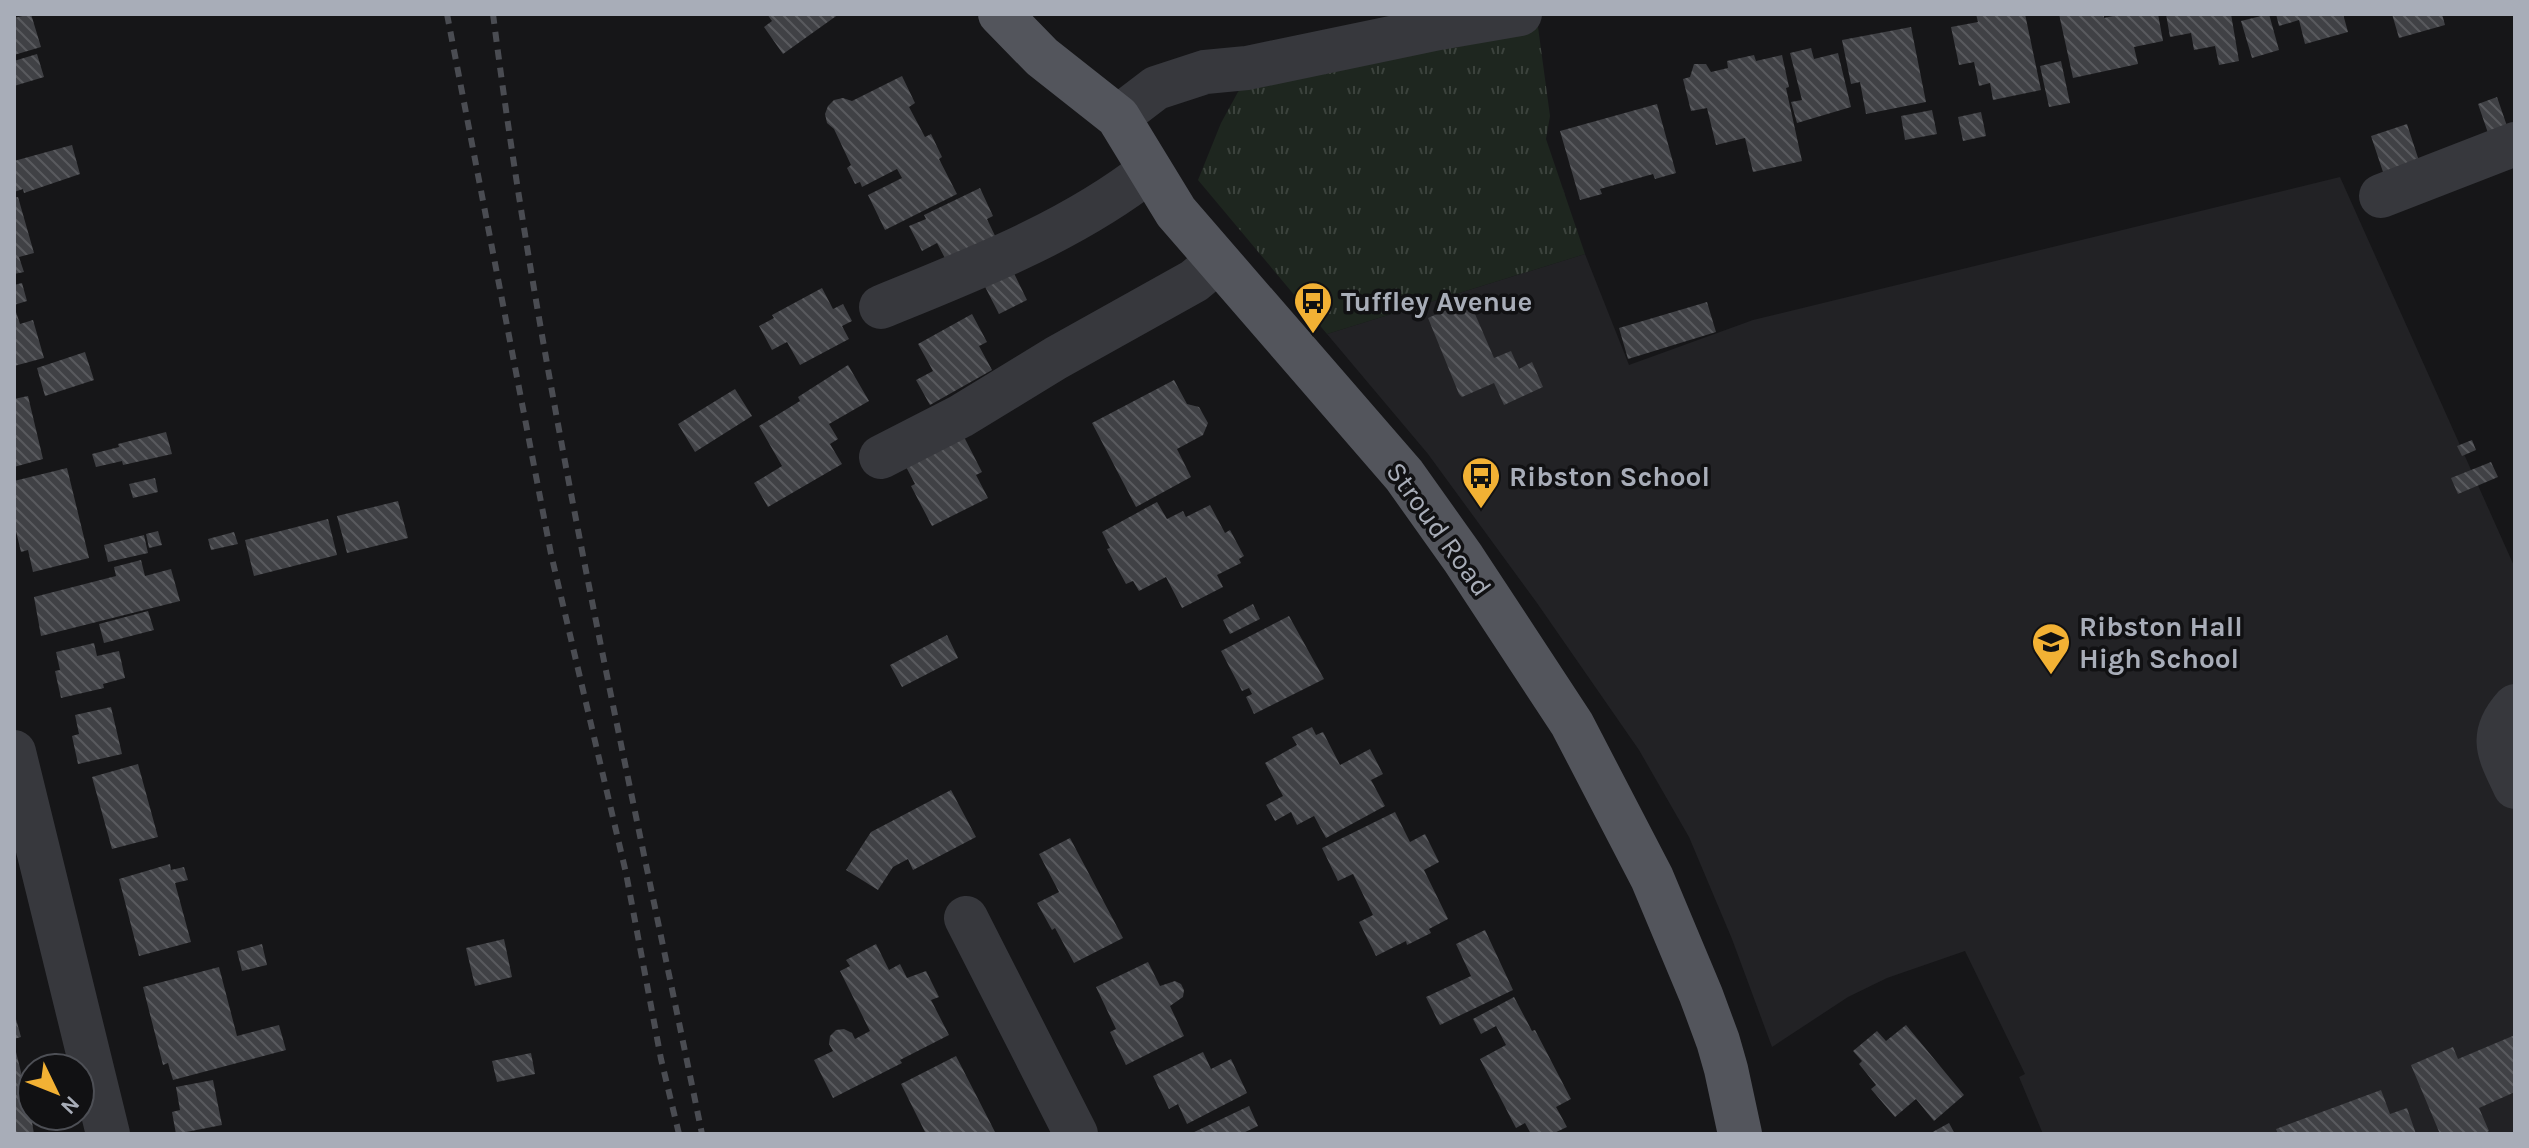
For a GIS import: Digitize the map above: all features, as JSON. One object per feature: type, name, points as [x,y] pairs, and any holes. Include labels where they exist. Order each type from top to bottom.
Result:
[{"type":"main road","name":"Stroud Road","points":[[1000,14],[1042,57],[1118,117],[1176,212],[1404,475],[1463,558],[1572,724],[1652,878],[1701,995],[1726,1069],[1740,1134]]},
{"type":"street","points":[[1118,117],[1156,88],[1205,72],[1247,68],[1520,14]]},
{"type":"street","points":[[2381,196],[2515,144]]},
{"type":"street","points":[[881,307],[995,261],[1127,189],[1150,170]]},
{"type":"street","points":[[881,457],[961,416],[1056,358],[1194,281],[1217,262]]},
{"type":"street","points":[[2515,706],[2506,715],[2497,735],[2502,759],[2515,787]]},
{"type":"street","points":[[14,752],[108,1134]]},
{"type":"street","points":[[966,918],[1076,1134]]},
{"type":"shaded area","name":"Ribston Hall High School","points":[[2340,177],[2515,568],[2515,1134],[2043,1134],[2019,1077],[2025,1074],[1965,951],[1887,978],[1848,997],[1772,1047],[1732,939],[1689,837],[1639,750],[1428,454],[1327,334],[1585,254],[1629,365],[1753,320]]},
{"type":"green space","points":[[1538,27],[1550,116],[1546,139],[1585,254],[1327,334],[1198,180],[1221,123],[1244,81]]},
{"type":"building","points":[[31,14],[41,47],[14,55],[14,18]]},
{"type":"building","points":[[767,14],[839,14],[783,54],[764,27],[772,21]]},
{"type":"building","points":[[1976,14],[2025,14],[2041,90],[1993,100],[1990,83],[1979,86],[1974,62],[1959,65],[1951,27],[1978,22]]},
{"type":"building","points":[[2059,14],[2104,14],[2104,18],[2122,14],[2158,14],[2163,41],[2134,47],[2138,64],[2073,78]]},
{"type":"building","points":[[2166,14],[2231,14],[2239,61],[2219,65],[2215,46],[2194,50],[2191,33],[2170,37]]},
{"type":"building","points":[[2269,14],[2279,50],[2252,58],[2241,21]]},
{"type":"building","points":[[2276,14],[2343,14],[2348,32],[2305,44],[2299,20],[2279,26]]},
{"type":"building","points":[[2392,14],[2442,14],[2445,25],[2399,38]]},
{"type":"building","points":[[1911,27],[1926,102],[1866,114],[1860,82],[1851,84],[1842,40]]},
{"type":"building","points":[[1811,48],[1814,59],[1838,53],[1851,107],[1797,123],[1791,102],[1802,100],[1790,53]]},
{"type":"building","points":[[37,54],[44,77],[14,86],[14,61]]},
{"type":"building","points":[[1754,55],[1756,61],[1782,55],[1802,161],[1753,172],[1745,138],[1716,145],[1707,108],[1691,111],[1683,79],[1690,77],[1694,64],[1706,64],[1711,72],[1728,68],[1727,61]]},
{"type":"building","points":[[2061,61],[2070,103],[2049,107],[2040,66]]},
{"type":"building","points":[[902,76],[915,103],[909,107],[925,137],[931,134],[942,157],[939,159],[957,194],[885,230],[868,195],[902,178],[897,169],[862,187],[860,182],[855,184],[847,168],[851,165],[825,114],[834,100],[843,98],[852,101]]},
{"type":"building","points":[[2497,97],[2507,126],[2488,133],[2478,104]]},
{"type":"building","points":[[1657,104],[1676,173],[1655,179],[1653,174],[1600,189],[1602,194],[1580,200],[1560,131]]},
{"type":"building","points":[[1932,110],[1937,134],[1905,140],[1901,116]]},
{"type":"building","points":[[1981,112],[1986,136],[1963,141],[1958,117]]},
{"type":"building","points":[[2407,124],[2420,164],[2384,175],[2371,136]]},
{"type":"building","points":[[72,145],[80,174],[24,193],[23,189],[14,192],[14,161]]},
{"type":"building","points":[[980,188],[993,216],[987,219],[997,240],[948,264],[937,243],[922,251],[909,226],[926,219],[924,215]]},
{"type":"building","points":[[18,197],[34,253],[19,257],[24,272],[14,274],[14,198]]},
{"type":"building","points":[[1009,263],[1027,300],[999,314],[980,277]]},
{"type":"building","points":[[22,283],[27,301],[14,305],[14,285]]},
{"type":"building","points":[[822,288],[833,309],[843,304],[852,321],[842,326],[849,339],[800,365],[787,342],[772,350],[759,326],[774,318],[772,315]]},
{"type":"building","points":[[1469,300],[1494,358],[1511,351],[1519,369],[1532,362],[1543,387],[1504,405],[1494,383],[1462,397],[1459,394],[1428,318]]},
{"type":"building","points":[[1707,302],[1716,332],[1628,359],[1619,328]]},
{"type":"building","points":[[14,306],[20,324],[33,320],[44,358],[14,366]]},
{"type":"building","points":[[972,314],[987,342],[979,346],[992,370],[930,405],[916,380],[933,371],[918,344]]},
{"type":"building","points":[[85,352],[94,380],[45,396],[37,368]]},
{"type":"building","points":[[848,365],[869,401],[829,424],[838,439],[830,444],[842,464],[768,507],[754,483],[782,466],[759,426],[800,401],[798,397]]},
{"type":"building","points":[[1174,380],[1187,404],[1199,407],[1208,423],[1203,435],[1177,449],[1191,477],[1136,507],[1092,423]]},
{"type":"building","points":[[735,389],[752,416],[695,452],[678,424]]},
{"type":"building","points":[[28,396],[43,459],[14,467],[14,399]]},
{"type":"building","points":[[166,432],[172,454],[123,465],[122,461],[96,467],[92,454]]},
{"type":"building","points":[[962,433],[982,472],[976,475],[988,498],[932,526],[911,486],[915,484],[904,463]]},
{"type":"building","points":[[2472,440],[2476,450],[2462,456],[2457,446]]},
{"type":"building","points":[[2491,462],[2498,477],[2458,494],[2451,478]]},
{"type":"building","points":[[67,468],[89,558],[33,572],[28,550],[21,552],[14,523],[14,481]]},
{"type":"building","points":[[155,478],[158,492],[133,498],[129,484]]},
{"type":"building","points":[[398,501],[408,538],[347,553],[337,516]]},
{"type":"building","points":[[1157,502],[1167,519],[1183,511],[1186,517],[1210,505],[1225,533],[1230,530],[1244,556],[1239,559],[1241,563],[1217,575],[1223,587],[1182,608],[1166,577],[1139,591],[1133,581],[1126,584],[1107,549],[1110,548],[1102,532]]},
{"type":"building","points":[[328,519],[337,555],[254,576],[245,540]]},
{"type":"building","points":[[158,531],[162,545],[149,548],[146,534]]},
{"type":"building","points":[[234,532],[238,544],[211,550],[208,539]]},
{"type":"building","points":[[144,535],[148,553],[108,562],[104,545]]},
{"type":"building","points":[[141,560],[145,576],[171,569],[180,601],[41,636],[34,597],[116,576],[114,567]]},
{"type":"building","points":[[1253,604],[1260,619],[1230,634],[1223,620]]},
{"type":"building","points":[[148,611],[154,630],[104,643],[99,624]]},
{"type":"building","points":[[1289,616],[1324,679],[1254,714],[1246,697],[1252,694],[1249,688],[1242,691],[1221,651]]},
{"type":"building","points":[[947,635],[958,658],[902,687],[890,665]]},
{"type":"building","points":[[94,643],[97,656],[119,651],[125,678],[103,684],[104,688],[61,698],[55,671],[60,670],[56,652]]},
{"type":"building","points":[[111,707],[122,754],[78,764],[72,736],[79,734],[75,715]]},
{"type":"building","points":[[1312,727],[1316,735],[1323,732],[1340,765],[1370,749],[1383,774],[1371,780],[1385,806],[1326,838],[1314,816],[1297,825],[1291,812],[1275,821],[1266,805],[1283,796],[1265,763],[1297,745],[1292,737]]},
{"type":"building","points":[[138,764],[158,837],[112,849],[92,777]]},
{"type":"building","points":[[951,790],[976,837],[913,870],[908,859],[893,867],[878,890],[846,870],[871,832]]},
{"type":"building","points":[[1395,812],[1410,842],[1425,834],[1439,862],[1424,870],[1448,919],[1429,929],[1431,933],[1376,956],[1359,922],[1373,915],[1353,874],[1338,881],[1322,848]]},
{"type":"building","points":[[1070,838],[1123,938],[1074,963],[1037,903],[1059,892],[1039,854]]},
{"type":"building","points":[[170,864],[171,870],[184,867],[188,880],[175,883],[191,942],[139,956],[119,879]]},
{"type":"building","points":[[1485,930],[1513,990],[1440,1025],[1426,997],[1471,976],[1456,944]]},
{"type":"building","points":[[504,939],[512,977],[475,986],[466,948]]},
{"type":"building","points":[[262,944],[267,965],[242,971],[237,951]]},
{"type":"building","points":[[876,944],[889,970],[900,964],[907,978],[926,971],[939,997],[931,1000],[949,1035],[833,1098],[814,1060],[833,1051],[829,1044],[830,1036],[836,1030],[844,1029],[852,1033],[855,1039],[870,1031],[840,971],[850,966],[846,960]]},
{"type":"building","points":[[1148,962],[1160,986],[1175,981],[1184,990],[1183,997],[1170,1006],[1184,1036],[1126,1065],[1110,1032],[1116,1029],[1096,987]]},
{"type":"building","points":[[219,967],[237,1036],[279,1025],[286,1050],[173,1080],[168,1063],[163,1065],[143,987]]},
{"type":"building","points":[[1514,997],[1571,1099],[1556,1107],[1567,1127],[1552,1134],[1531,1134],[1525,1123],[1516,1128],[1480,1059],[1506,1045],[1496,1026],[1481,1034],[1473,1019]]},
{"type":"building","points":[[14,1012],[21,1037],[14,1039]]},
{"type":"building","points":[[1906,1025],[1964,1095],[1934,1121],[1916,1099],[1895,1117],[1871,1089],[1876,1085],[1853,1051],[1877,1031],[1886,1041]]},
{"type":"building","points":[[2515,1035],[2515,1092],[2479,1108],[2489,1131],[2483,1134],[2440,1134],[2411,1065],[2453,1047],[2458,1059]]},
{"type":"building","points":[[15,1048],[16,1132],[34,1134],[14,1134]]},
{"type":"building","points":[[1203,1052],[1211,1069],[1231,1059],[1247,1093],[1187,1124],[1178,1104],[1169,1109],[1153,1076]]},
{"type":"building","points":[[531,1053],[535,1074],[497,1082],[492,1061]]},
{"type":"building","points":[[956,1056],[995,1132],[926,1134],[901,1084]]},
{"type":"building","points":[[213,1080],[222,1125],[176,1134],[172,1112],[180,1110],[176,1087]]},
{"type":"building","points":[[2381,1090],[2390,1114],[2407,1108],[2416,1134],[2278,1134],[2276,1129]]},
{"type":"building","points":[[1249,1106],[1258,1126],[1241,1134],[1190,1134]]},
{"type":"building","points":[[1949,1123],[1955,1134],[1929,1134]]},
{"type":"railway","points":[[447,14],[551,554],[626,873],[661,1059],[679,1134]]},
{"type":"railway","points":[[493,14],[535,296],[560,436],[702,1134]]},
{"type":"place","name":"Tuffley Avenue","points":[[1313,335]]},
{"type":"place","name":"Ribston School","points":[[1481,510]]},
{"type":"place","name":"Ribston Hall High School","points":[[2051,676]]}]
